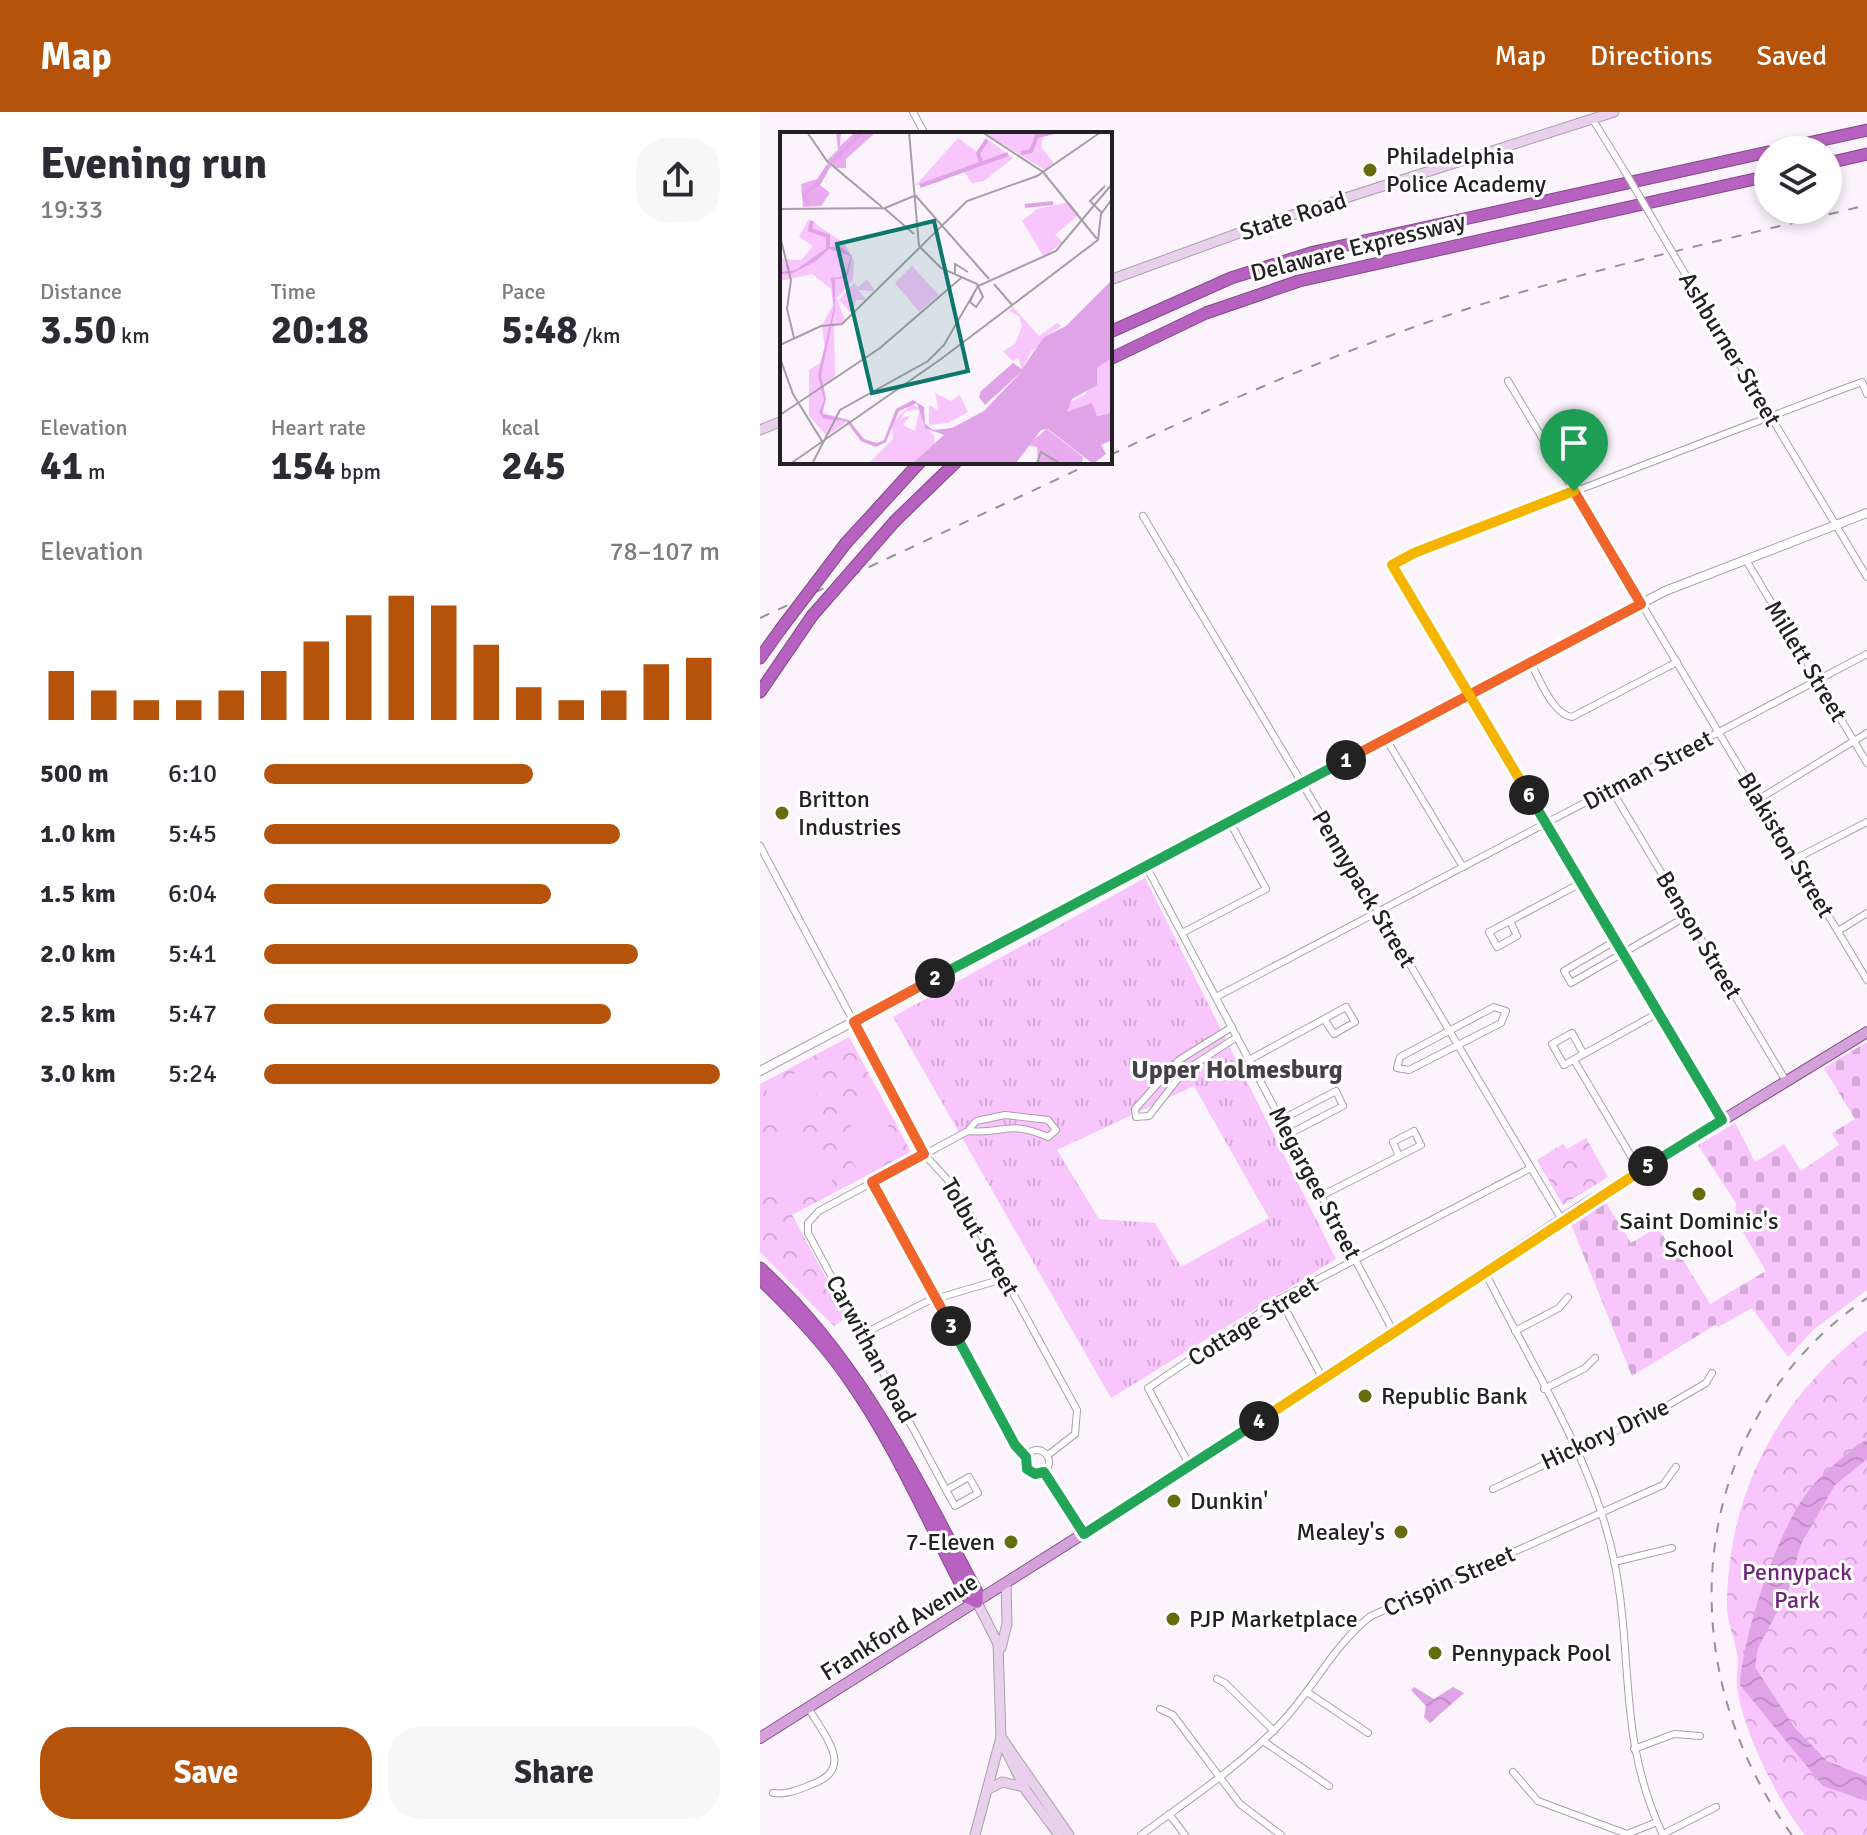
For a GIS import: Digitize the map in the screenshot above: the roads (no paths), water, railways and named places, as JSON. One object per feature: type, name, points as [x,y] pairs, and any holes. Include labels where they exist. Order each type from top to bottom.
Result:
[{"type":"highway","points":[[1840,136],[1867,130]]},
{"type":"highway","points":[[1842,160],[1867,154]]},
{"type":"highway","name":"Delaware Expressway","points":[[1112,331],[1231,278],[1314,252],[1754,155]]},
{"type":"highway","name":"Delaware Expressway","points":[[1112,358],[1206,313],[1299,281],[1754,179]]},
{"type":"highway","points":[[760,655],[846,543],[918,464]]},
{"type":"highway","points":[[760,692],[809,620],[847,572],[954,464]]},
{"type":"highway","points":[[760,704],[809,620]]},
{"type":"highway","points":[[760,1268],[814,1322],[869,1395],[977,1592],[977,1602],[968,1598],[886,1438],[850,1381],[808,1328],[760,1279]]},
{"type":"main road","name":"State Road","points":[[1112,279],[1261,225],[1614,112]]},
{"type":"main road","points":[[760,430],[780,422]]},
{"type":"main road","name":"Frankford Avenue","points":[[760,1738],[1190,1466],[1562,1220],[1867,1032]]},
{"type":"main road","points":[[999,1655],[1007,1624],[1006,1584]]},
{"type":"main road","points":[[977,1602],[997,1639],[1001,1737],[1008,1759],[1059,1835]]},
{"type":"main road","points":[[975,1835],[1001,1737]]},
{"type":"main road","points":[[1001,1737],[1069,1835]]},
{"type":"main road","points":[[986,1792],[1002,1782],[1024,1787]]},
{"type":"street","points":[[913,112],[924,132]]},
{"type":"street","name":"Ashburner Street","points":[[1593,120],[1867,577]]},
{"type":"street","name":"Blakiston Street","points":[[1508,381],[1867,980]]},
{"type":"street","points":[[1722,1120],[1392,565],[1414,553],[1771,416],[1863,383],[1867,394]]},
{"type":"street","points":[[760,1071],[1641,604],[1867,513]]},
{"type":"street","name":"Pennypack Street","points":[[1143,516],[1562,1220]]},
{"type":"street","name":"Millett Street","points":[[1746,560],[1867,763]]},
{"type":"street","name":"Ditman Street","points":[[1216,997],[1867,654]]},
{"type":"street","points":[[1530,662],[1550,695],[1568,716],[1578,715],[1677,662]]},
{"type":"street","points":[[1759,799],[1867,733]]},
{"type":"street","points":[[1386,739],[1463,867]]},
{"type":"street","name":"Benson Street","points":[[1611,789],[1786,1081]]},
{"type":"street","points":[[1182,933],[1266,889],[1230,822]]},
{"type":"street","points":[[1795,859],[1867,822]]},
{"type":"street","name":"Tolbut Street","points":[[760,846],[924,1154],[956,1189],[1077,1410],[1075,1434],[1048,1455]]},
{"type":"street","name":"Megargee Street","points":[[1146,866],[1393,1331]]},
{"type":"street","points":[[1510,921],[1517,936],[1497,947],[1489,932],[1581,883]]},
{"type":"street","points":[[1838,931],[1867,913]]},
{"type":"street","points":[[1615,941],[1564,971],[1571,983],[1618,959],[1621,951],[1687,916]]},
{"type":"street","points":[[1249,1060],[1324,1019],[1346,1007],[1355,1022],[1334,1034],[1324,1019]]},
{"type":"street","points":[[1494,1007],[1506,1011],[1503,1021],[1458,1046],[1407,1071],[1397,1068],[1400,1057],[1449,1032],[1494,1007]]},
{"type":"street","points":[[1583,1053],[1572,1033],[1552,1044],[1564,1065],[1658,1013]]},
{"type":"street","points":[[1232,1027],[1179,1060],[1135,1109],[1136,1117],[1149,1116],[1184,1071],[1237,1037]]},
{"type":"street","points":[[1574,1060],[1640,1171]]},
{"type":"street","points":[[1281,1120],[1336,1091],[1343,1106],[1289,1134]]},
{"type":"street","points":[[968,1131],[976,1121],[1005,1115],[1048,1120],[1055,1125],[1048,1137],[1031,1129],[1015,1127],[968,1131],[872,1182],[1015,1445],[1026,1457],[1028,1470],[1035,1474],[1044,1472],[1050,1464],[1048,1455],[1036,1449],[1026,1457]]},
{"type":"street","points":[[1321,1196],[1421,1145],[1414,1131],[1393,1142],[1399,1156]]},
{"type":"street","name":"Cottage Street","points":[[1190,1466],[1148,1388],[1280,1299],[1531,1168]]},
{"type":"street","name":"Carwithan Road","points":[[872,1182],[819,1211],[808,1223],[808,1233],[946,1490]]},
{"type":"street","points":[[1484,1270],[1575,1449],[1600,1512],[1614,1562],[1634,1749],[1657,1822],[1663,1835],[1716,1807]]},
{"type":"street","points":[[863,1334],[936,1298],[1006,1278]]},
{"type":"street","points":[[1515,1331],[1559,1308],[1568,1297]]},
{"type":"street","points":[[1280,1299],[1323,1379]]},
{"type":"street","points":[[1544,1389],[1585,1368],[1595,1358]]},
{"type":"street","name":"Hickory Drive","points":[[1493,1489],[1658,1411],[1706,1383],[1712,1373]]},
{"type":"street","name":"Crispin Street","points":[[1141,1835],[1274,1731],[1344,1640],[1371,1616],[1663,1485],[1676,1467]]},
{"type":"street","points":[[1044,1472],[1084,1534]]},
{"type":"street","points":[[969,1477],[978,1493],[955,1506],[946,1490],[969,1477]]},
{"type":"street","points":[[1614,1562],[1672,1548]]},
{"type":"street","points":[[1217,1679],[1225,1683],[1274,1731]]},
{"type":"street","points":[[1307,1692],[1368,1733]]},
{"type":"street","points":[[773,1793],[790,1793],[830,1776],[835,1769],[835,1759],[808,1707]]},
{"type":"street","points":[[1160,1709],[1173,1715],[1245,1809],[1281,1835]]},
{"type":"street","points":[[1634,1749],[1677,1734],[1700,1736]]},
{"type":"street","points":[[1263,1741],[1329,1786]]},
{"type":"street","points":[[1513,1772],[1538,1801],[1627,1834],[1657,1822]]},
{"type":"street","points":[[1169,1814],[1185,1835]]},
{"type":"water","points":[[1867,1440],[1867,1459],[1835,1485],[1801,1544],[1788,1591],[1758,1648],[1755,1667],[1795,1728],[1827,1761],[1867,1777],[1867,1801],[1823,1786],[1740,1685],[1747,1640],[1762,1588],[1793,1515],[1822,1476]]},
{"type":"water","points":[[1414,1687],[1434,1699],[1453,1687],[1464,1693],[1430,1723],[1424,1717],[1426,1706],[1411,1690]]},
{"type":"railway","points":[[1112,454],[1298,372],[1443,317],[1585,274],[1867,205]]},
{"type":"railway","points":[[760,618],[1090,464]]},
{"type":"railway","points":[[1792,1835],[1752,1768],[1725,1696],[1713,1623],[1714,1549],[1731,1477],[1761,1410],[1807,1350],[1867,1298]]},
{"type":"place","name":"Philadelphia Police Academy","points":[[1370,170]]},
{"type":"place","name":"Britton Industries","points":[[782,813]]},
{"type":"place","name":"Saint Dominic's School","points":[[1699,1194]]},
{"type":"place","name":"Republic Bank","points":[[1365,1396]]},
{"type":"place","name":"Dunkin'","points":[[1174,1501]]},
{"type":"place","name":"Mealey's","points":[[1401,1532]]},
{"type":"place","name":"7-Eleven","points":[[1011,1542]]},
{"type":"place","name":"PJP Marketplace","points":[[1173,1619]]},
{"type":"place","name":"Pennypack Pool","points":[[1435,1653]]},
{"type":"district","name":"Upper Holmesburg","points":[[1237,1070]]},
{"type":"park label","name":"Pennypack Park","points":[[1797,1586]]}]
